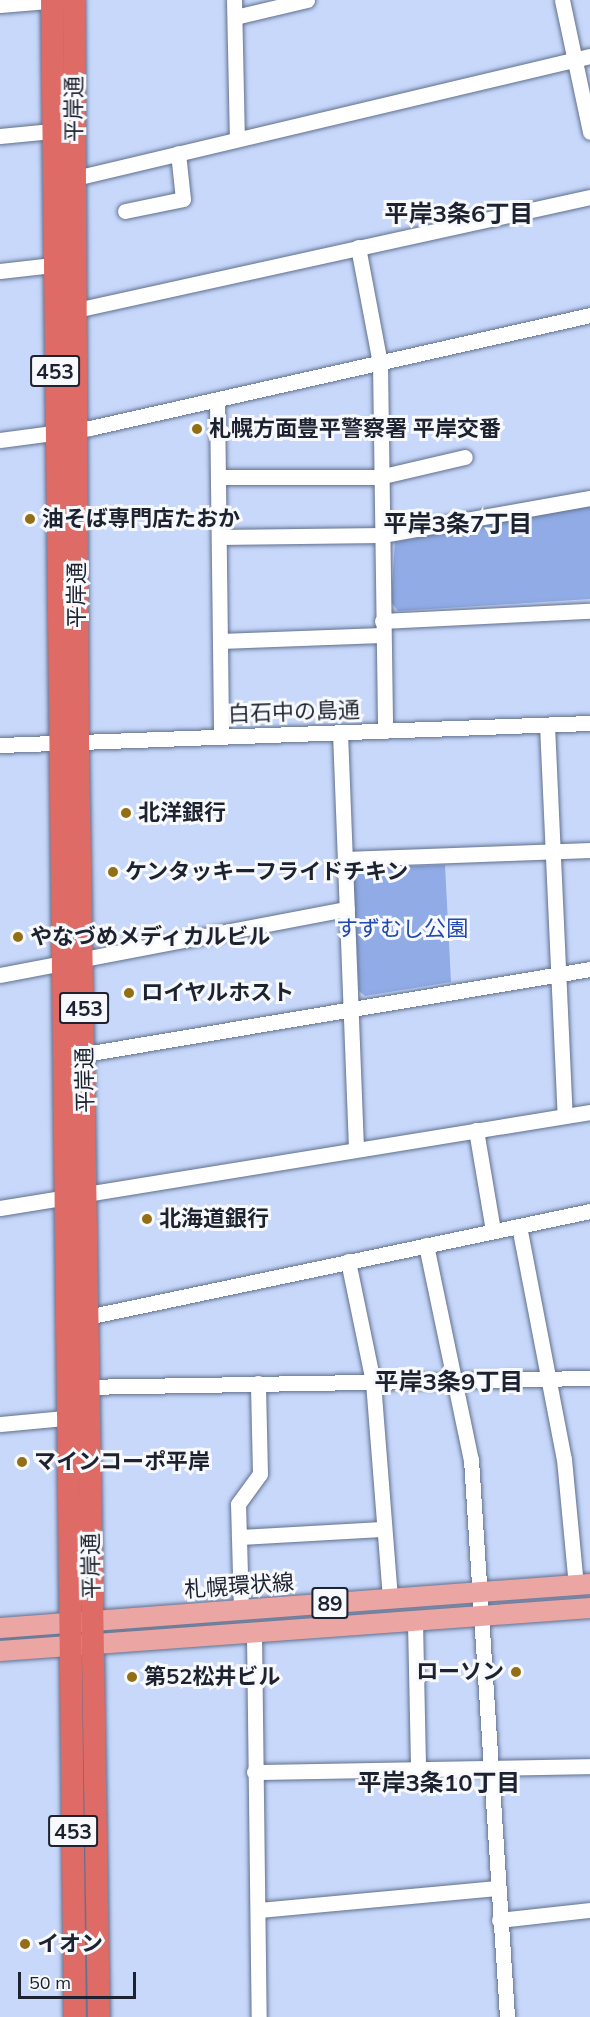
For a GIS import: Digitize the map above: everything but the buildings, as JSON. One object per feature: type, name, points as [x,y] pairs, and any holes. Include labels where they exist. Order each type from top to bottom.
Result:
[{"type":"highway","name":"平岸通","points":[[52,0],[53,266],[66,312],[77,429],[61,966],[64,1199],[76,1387],[81,1634],[99,2017]]},
{"type":"highway","name":"平岸通","points":[[74,0],[75,181],[55,434],[68,742],[83,959],[87,1317],[76,1387]]},
{"type":"highway","name":"平岸通","points":[[75,2017],[81,1634]]},
{"type":"main road","name":"札幌環状線","points":[[0,1651],[81,1634],[241,1610],[583,1585]]},
{"type":"main road","name":"札幌環状線","points":[[0,1628],[81,1634],[254,1634],[590,1608]]},
{"type":"street","points":[[0,5],[74,0]]},
{"type":"street","points":[[234,0],[237,138]]},
{"type":"street","points":[[236,17],[308,0]]},
{"type":"street","points":[[562,0],[590,132]]},
{"type":"street","points":[[52,179],[75,181],[237,138],[590,56]]},
{"type":"street","points":[[0,136],[52,131]]},
{"type":"street","points":[[124,211],[183,199],[178,153]]},
{"type":"street","points":[[66,312],[590,197]]},
{"type":"street","points":[[358,247],[380,363],[379,477],[385,731]]},
{"type":"street","points":[[0,271],[53,266]]},
{"type":"street","points":[[0,440],[55,434],[217,400],[590,315]]},
{"type":"street","points":[[217,400],[221,737]]},
{"type":"street","points":[[218,477],[379,477],[465,457]]},
{"type":"street","points":[[219,537],[382,536],[590,498]]},
{"type":"street","points":[[220,641],[590,611]]},
{"type":"street","name":"白石中の島通","points":[[0,745],[590,723]]},
{"type":"street","points":[[548,725],[565,1116]]},
{"type":"street","points":[[340,732],[356,1149]]},
{"type":"street","points":[[345,859],[590,850]]},
{"type":"street","points":[[0,975],[61,966],[83,959],[347,909]]},
{"type":"street","points":[[85,1054],[590,969]]},
{"type":"street","points":[[0,1208],[86,1196],[356,1149],[590,1112]]},
{"type":"street","points":[[476,1130],[494,1231]]},
{"type":"street","points":[[87,1317],[590,1211]]},
{"type":"street","points":[[519,1226],[551,1379],[583,1585]]},
{"type":"street","points":[[426,1245],[471,1460],[482,1592],[489,1768],[507,2017]]},
{"type":"street","points":[[348,1261],[373,1382],[390,1599]]},
{"type":"street","points":[[76,1387],[590,1378]]},
{"type":"street","points":[[241,1610],[238,1504],[260,1474],[258,1383]]},
{"type":"street","points":[[0,1424],[77,1417]]},
{"type":"street","points":[[239,1537],[383,1529]]},
{"type":"street","points":[[415,1622],[418,1769]]},
{"type":"street","points":[[254,1634],[254,1772],[259,2017]]},
{"type":"street","points":[[254,1772],[590,1766]]},
{"type":"street","points":[[258,1910],[497,1888]]},
{"type":"street","points":[[500,1920],[590,1910]]},
{"type":"street","points":[[68,2017],[99,2017]]},
{"type":"green space","points":[[590,506],[590,599],[398,611],[391,602],[395,542]]},
{"type":"green space","name":"すずむし公園","points":[[445,865],[451,982],[365,996],[359,991],[353,875],[359,868]]},
{"type":"place","name":"札幌方面豊平警察署 平岸交番","points":[[197,429]]},
{"type":"place","name":"油そば専門店たおか","points":[[30,519]]},
{"type":"place","name":"北洋銀行","points":[[126,813]]},
{"type":"place","name":"ケンタッキーフライドチキン","points":[[113,872]]},
{"type":"place","name":"やなづめメディカルビル","points":[[18,937]]},
{"type":"place","name":"ロイヤルホスト","points":[[129,993]]},
{"type":"place","name":"北海道銀行","points":[[147,1219]]},
{"type":"place","name":"マインコーポ平岸","points":[[22,1462]]},
{"type":"place","name":"ローソン","points":[[516,1672]]},
{"type":"place","name":"第52松井ビル","points":[[132,1677]]},
{"type":"place","name":"イオン","points":[[25,1944]]},
{"type":"district","name":"平岸3条6丁目","points":[[459,214]]},
{"type":"district","name":"平岸3条7丁目","points":[[458,524]]},
{"type":"district","name":"平岸3条9丁目","points":[[449,1382]]},
{"type":"district","name":"平岸3条10丁目","points":[[439,1783]]}]
